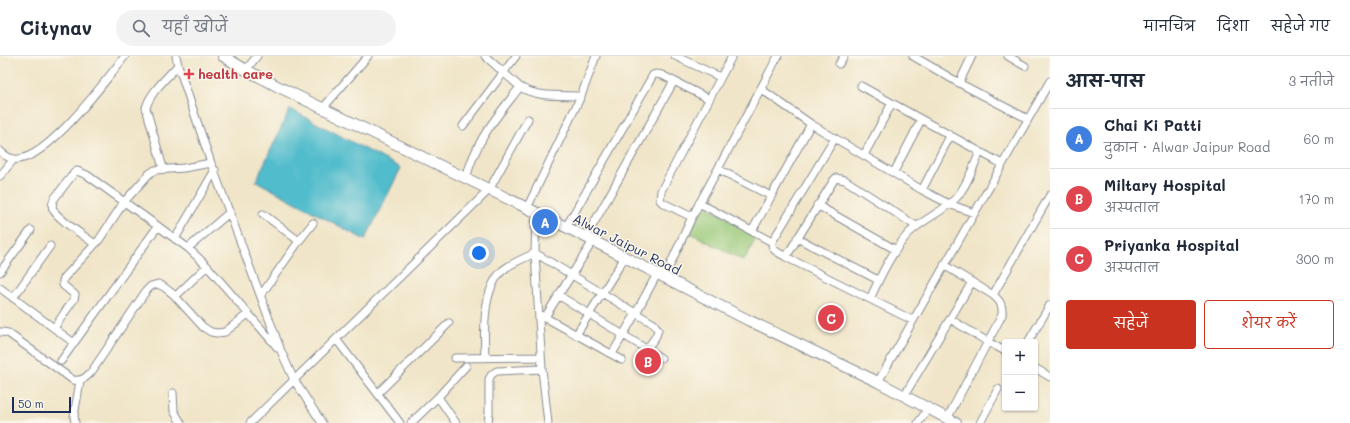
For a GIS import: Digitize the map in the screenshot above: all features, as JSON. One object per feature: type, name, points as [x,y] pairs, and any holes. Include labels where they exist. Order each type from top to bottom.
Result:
[{"type":"main road","name":"Alwar Jaipur Road","points":[[223,56],[246,70],[532,210],[748,320],[878,382],[952,421]]},
{"type":"street","points":[[0,151],[14,159],[20,160],[30,156],[47,144],[60,134],[125,56]]},
{"type":"street","points":[[176,56],[213,166],[281,351],[294,380],[322,423]]},
{"type":"street","points":[[246,70],[257,56]]},
{"type":"street","points":[[324,108],[368,56]]},
{"type":"street","points":[[463,126],[516,56]]},
{"type":"street","points":[[548,423],[541,358],[542,315],[532,210],[581,96],[596,56]]},
{"type":"street","points":[[676,56],[720,77]]},
{"type":"street","points":[[692,217],[663,203],[660,200],[661,191],[708,99],[732,56]]},
{"type":"street","points":[[612,354],[636,313],[661,276],[778,56]]},
{"type":"street","points":[[839,64],[844,56]]},
{"type":"street","points":[[913,56],[959,83],[1028,119]]},
{"type":"street","points":[[959,83],[972,56]]},
{"type":"street","points":[[1009,56],[1025,66]]},
{"type":"street","points":[[487,57],[520,87],[526,90],[539,95],[581,96]]},
{"type":"street","points":[[163,168],[146,108],[155,92],[178,65]]},
{"type":"street","points":[[566,227],[651,78],[656,74],[659,74],[708,99]]},
{"type":"street","points":[[542,315],[572,274],[589,239],[674,81]]},
{"type":"street","points":[[878,382],[912,320],[1049,84]]},
{"type":"street","points":[[860,86],[1002,164]]},
{"type":"street","points":[[466,179],[470,164],[482,137],[520,87]]},
{"type":"street","points":[[761,89],[811,124],[922,190],[949,204],[974,213]]},
{"type":"street","points":[[864,155],[892,103]]},
{"type":"street","points":[[250,423],[489,190],[528,119]]},
{"type":"street","points":[[894,172],[921,120]]},
{"type":"street","points":[[752,231],[811,124]]},
{"type":"street","points":[[922,190],[950,136]]},
{"type":"street","points":[[835,138],[772,242],[772,246],[774,250],[786,257],[912,320]]},
{"type":"street","points":[[870,299],[878,280],[904,239],[916,226],[955,200],[962,190],[980,152]]},
{"type":"street","points":[[0,176],[14,159]]},
{"type":"street","points":[[54,328],[74,299],[75,295],[63,285],[62,281],[95,244],[124,202],[149,174],[155,170],[163,168],[213,166]]},
{"type":"street","points":[[176,239],[213,166]]},
{"type":"street","points":[[718,169],[771,196]]},
{"type":"street","points":[[95,244],[56,214],[52,209],[54,200],[77,171],[87,175],[188,248],[207,266],[281,351]]},
{"type":"street","points":[[786,257],[817,205],[834,180],[840,178],[916,226]]},
{"type":"street","points":[[993,295],[1050,195]]},
{"type":"street","points":[[699,203],[772,242]]},
{"type":"street","points":[[817,205],[896,250]]},
{"type":"street","points":[[188,248],[230,212]]},
{"type":"street","points":[[263,214],[299,241]]},
{"type":"street","points":[[261,295],[299,241],[314,223]]},
{"type":"street","points":[[62,360],[158,226]]},
{"type":"street","points":[[0,272],[31,230]]},
{"type":"street","points":[[798,238],[878,280]]},
{"type":"street","points":[[13,298],[50,246]]},
{"type":"street","points":[[535,253],[603,292],[654,324],[658,330],[647,350]]},
{"type":"street","points":[[485,358],[484,326],[491,287],[502,270],[535,253]]},
{"type":"street","points":[[576,335],[625,258]]},
{"type":"street","points":[[944,265],[993,295],[1003,307],[1002,315],[952,421]]},
{"type":"street","points":[[179,293],[207,266]]},
{"type":"street","points":[[904,396],[972,282]]},
{"type":"street","points":[[0,332],[8,333],[73,380],[80,381],[92,371],[151,286],[158,284],[164,287],[173,294],[203,328],[211,332],[225,332],[248,314]]},
{"type":"street","points":[[0,288],[74,342]]},
{"type":"street","points":[[558,295],[661,358]]},
{"type":"street","points":[[1030,339],[1050,305]]},
{"type":"street","points":[[542,315],[622,360]]},
{"type":"street","points":[[950,319],[1002,349]]},
{"type":"street","points":[[378,393],[450,323]]},
{"type":"street","points":[[336,339],[400,423]]},
{"type":"street","points":[[455,358],[541,358]]},
{"type":"street","points":[[412,423],[466,366]]},
{"type":"street","points":[[488,423],[489,379],[492,374],[501,371],[542,369]]},
{"type":"street","points":[[1038,370],[1050,377]]},
{"type":"street","points":[[75,423],[74,416],[80,381]]},
{"type":"street","points":[[980,423],[998,389]]},
{"type":"street","points":[[173,393],[174,411],[181,423]]},
{"type":"street","points":[[438,397],[456,423]]},
{"type":"street","points":[[918,423],[928,408]]},
{"type":"green space","points":[[703,205],[758,234],[744,261],[689,232]]},
{"type":"water","points":[[290,109],[401,168],[365,240],[256,181]]},
{"type":"place","name":"health care","points":[[189,74]]},
{"type":"place","name":"Chai Ki Patti","points":[[545,222]]},
{"type":"place","name":"Priyanka Hospital","points":[[831,318]]},
{"type":"place","name":"Miltary Hospital","points":[[648,361]]}]
